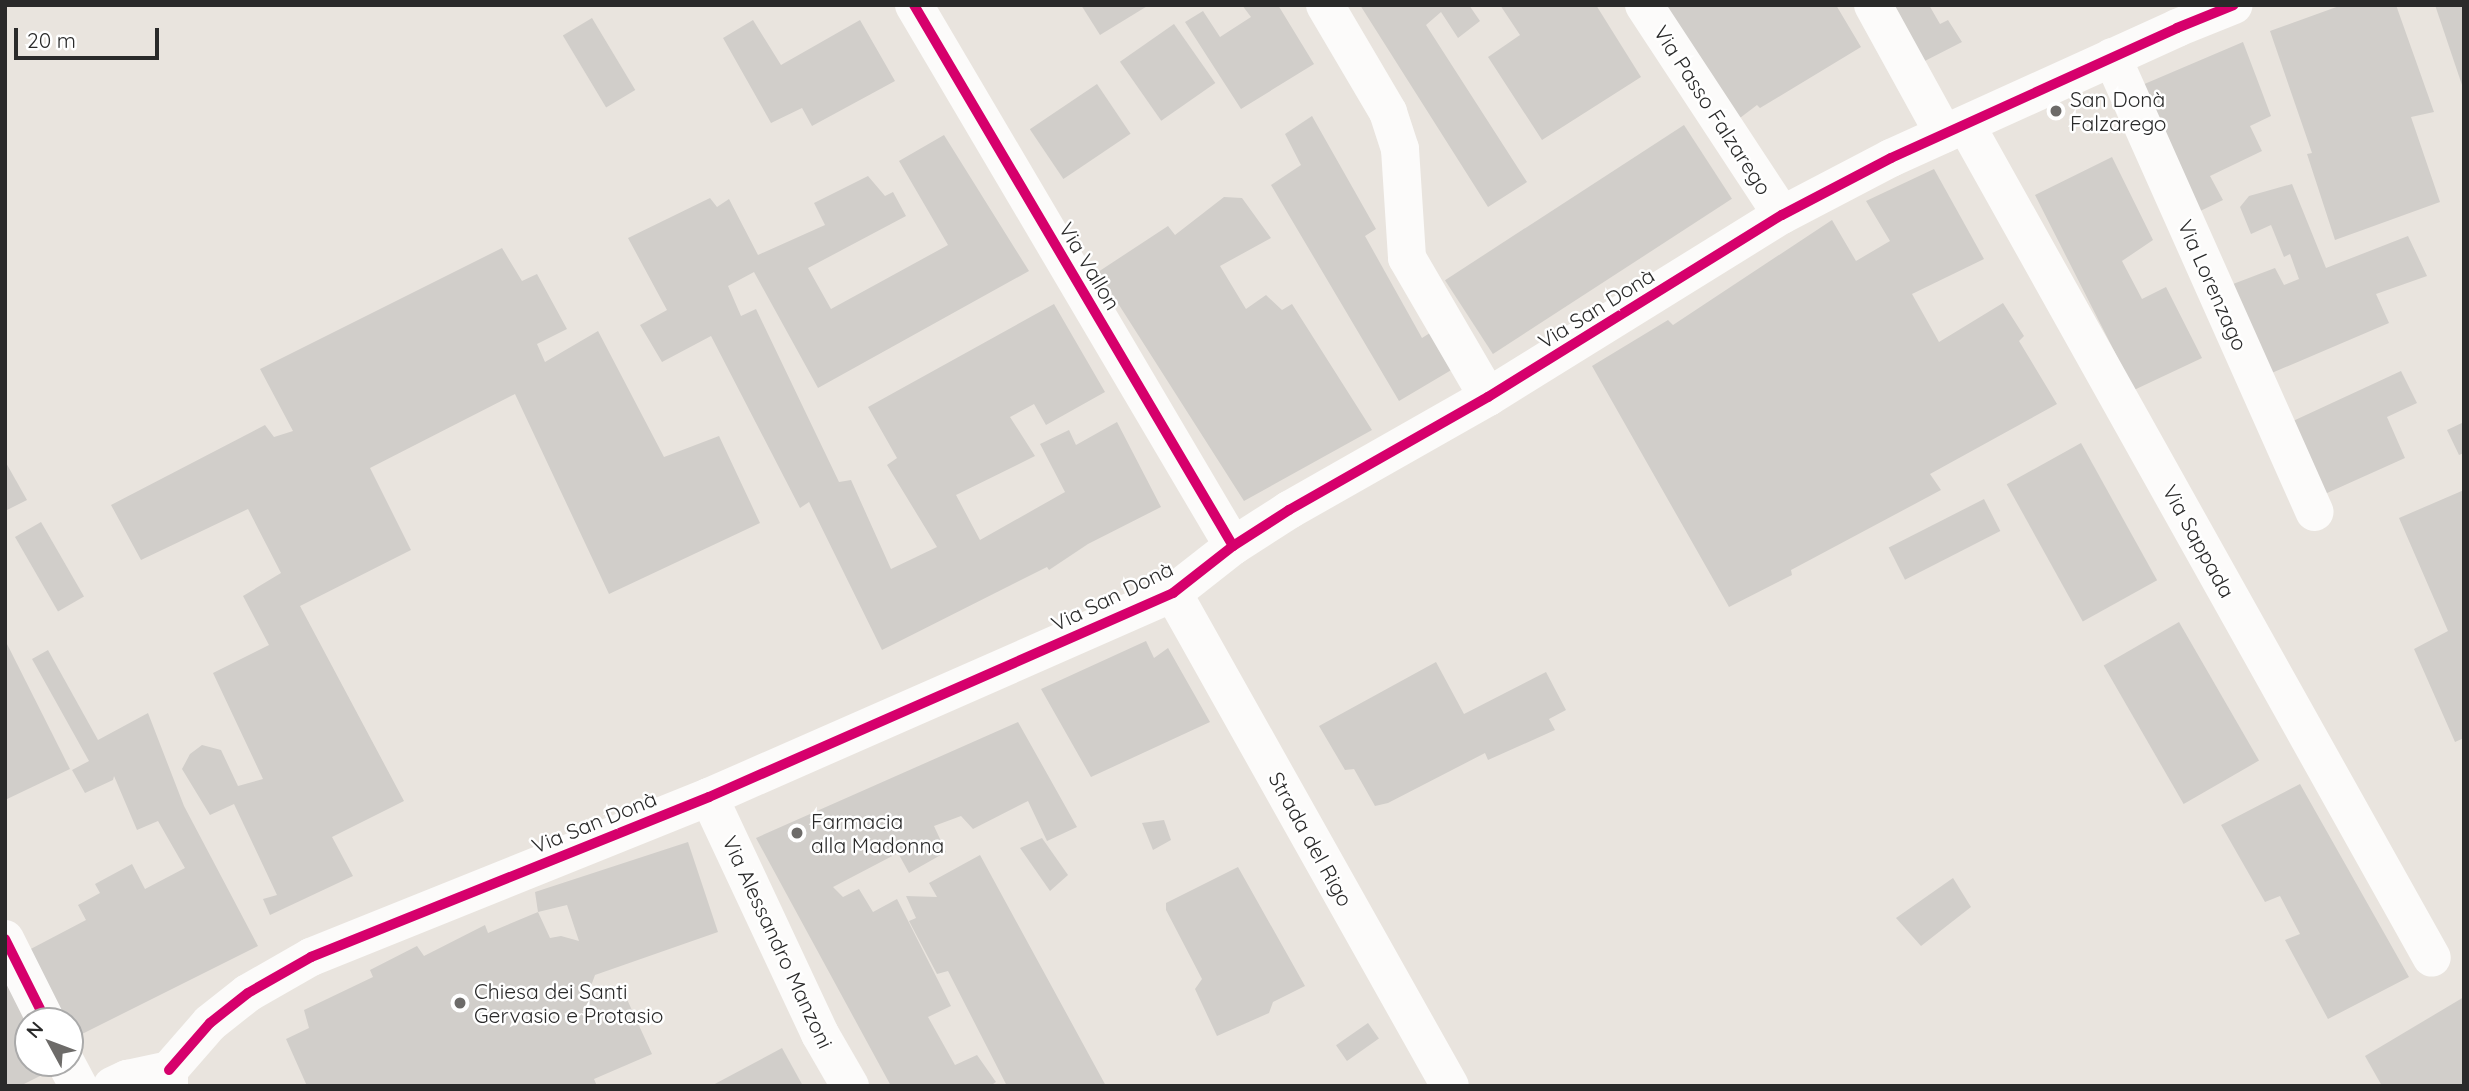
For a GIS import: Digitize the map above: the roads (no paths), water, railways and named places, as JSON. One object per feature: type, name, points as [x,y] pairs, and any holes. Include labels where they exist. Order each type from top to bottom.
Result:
[{"type":"street","name":"Via Vallon","points":[[914,5],[1233,546]]},
{"type":"street","points":[[1325,5],[1388,111],[1400,149],[1407,258],[1488,397]]},
{"type":"street","name":"Via Passo Falzarego","points":[[1644,5],[1782,215]]},
{"type":"street","name":"Via Sappada","points":[[1874,5],[1955,130],[2432,958]]},
{"type":"street","name":"Via San Donà","points":[[169,1078],[210,1023],[248,993],[311,957],[709,797],[1173,593],[1233,546],[1289,510],[1488,397],[1782,215],[2112,57],[2234,5]]},
{"type":"street","name":"Via Lorenzago","points":[[2112,57],[2315,512]]},
{"type":"street","name":"Strada del Rigo","points":[[1173,593],[1450,1086]]},
{"type":"street","name":"Via Alessandro Manzoni","points":[[709,797],[820,1034],[850,1086]]},
{"type":"street","points":[[5,939],[39,1007]]},
{"type":"street","points":[[112,1086],[127,1079],[169,1078]]},
{"type":"place","name":"San Donà Falzarego","points":[[2056,111]]},
{"type":"place","name":"Farmacia alla Madonna","points":[[797,833]]},
{"type":"place","name":"Chiesa dei Santi Gervasio e Protasio","points":[[460,1003]]}]
